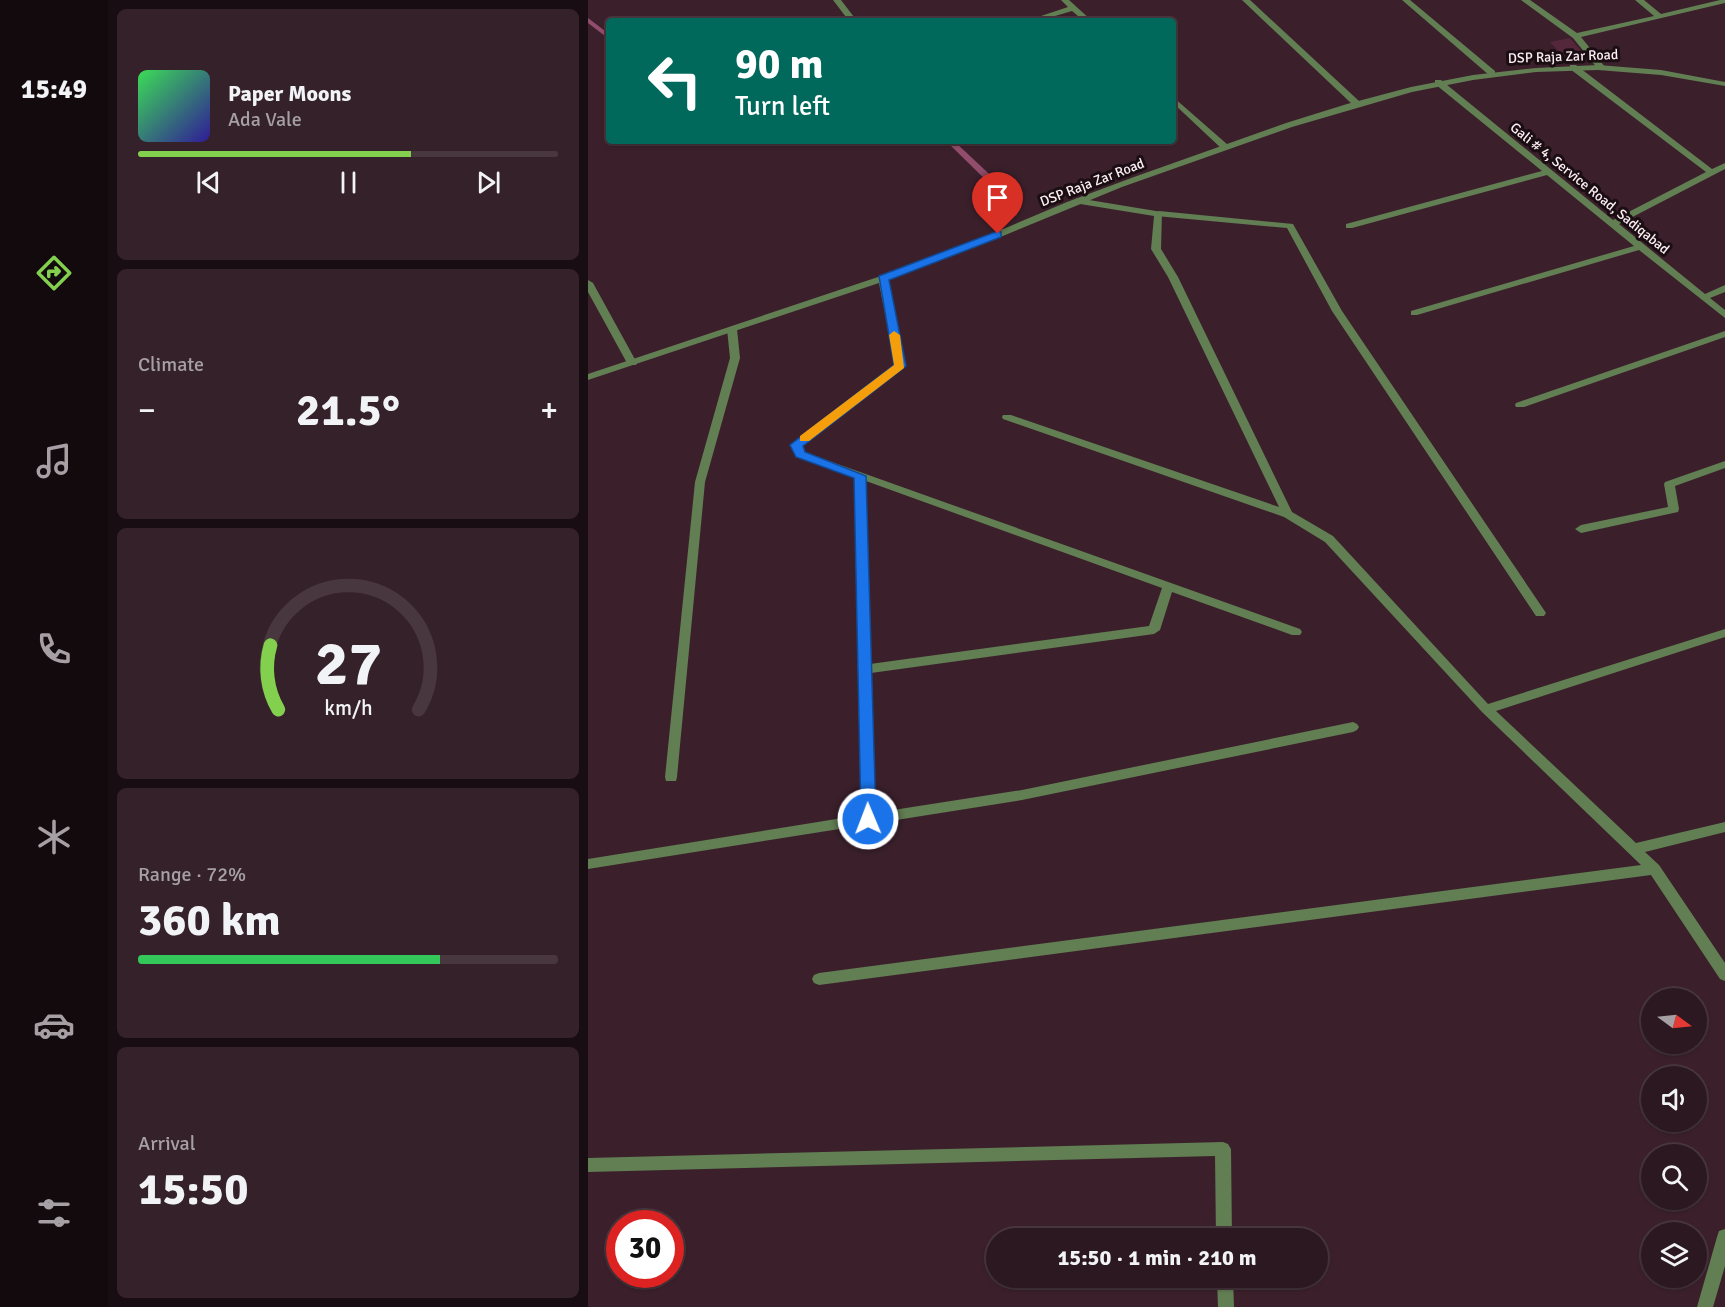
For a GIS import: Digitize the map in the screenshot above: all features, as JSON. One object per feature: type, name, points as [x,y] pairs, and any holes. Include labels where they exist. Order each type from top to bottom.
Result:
[{"type":"street","points":[[837,0],[851,18]]},
{"type":"street","points":[[1065,0],[1085,18]]},
{"type":"street","points":[[1246,0],[1356,103]]},
{"type":"street","points":[[1406,0],[1492,73]]},
{"type":"street","points":[[1525,0],[1575,36],[1601,67]]},
{"type":"street","points":[[1639,0],[1660,17]]},
{"type":"street","points":[[1575,36],[1725,1]]},
{"type":"street","points":[[1040,18],[1073,8]]},
{"type":"street","points":[[1573,67],[1712,173]]},
{"type":"street","name":"DSP Raja Zar Road","points":[[588,377],[883,279],[978,243],[1077,201],[1322,112],[1356,103],[1438,82],[1492,73],[1573,67],[1668,71],[1725,84]]},
{"type":"street","name":"Gali # 4, Service Road, Sadiqabad","points":[[1438,82],[1725,315]]},
{"type":"street","points":[[1176,102],[1225,147]]},
{"type":"street","points":[[1612,224],[1725,166]]},
{"type":"street","points":[[1350,226],[1548,172]]},
{"type":"street","points":[[1077,201],[1159,214],[1290,226],[1337,311],[1540,613]]},
{"type":"street","points":[[1159,214],[1156,249],[1173,277],[1288,514]]},
{"type":"street","points":[[1414,313],[1641,247]]},
{"type":"street","points":[[883,279],[900,366],[796,445],[800,454],[1296,632]]},
{"type":"street","points":[[588,283],[632,363]]},
{"type":"street","points":[[1704,298],[1725,288]]},
{"type":"street","points":[[671,777],[700,482],[735,358],[732,329]]},
{"type":"street","points":[[1520,405],[1725,334]]},
{"type":"street","points":[[1007,417],[1288,514],[1329,539],[1486,709],[1654,869],[1720,960],[1725,975]]},
{"type":"street","points":[[1581,529],[1674,509],[1669,484],[1725,464]]},
{"type":"street","points":[[860,476],[867,669],[868,819]]},
{"type":"street","points":[[867,669],[1154,630],[1168,586]]},
{"type":"street","points":[[1486,709],[1725,633]]},
{"type":"street","points":[[588,864],[1022,795],[1353,727]]},
{"type":"street","points":[[1634,849],[1725,828]]},
{"type":"street","points":[[819,979],[1654,869]]},
{"type":"street","points":[[588,1165],[1222,1149],[1224,1228]]},
{"type":"street","points":[[1705,1307],[1725,1237]]},
{"type":"street","points":[[1225,1288],[1226,1307]]},
{"type":"shaded area","points":[[1570,38],[1585,56],[1565,58],[1550,42]]},
{"type":"waterway","points":[[588,20],[606,35]]},
{"type":"waterway","points":[[953,144],[1000,189]]},
{"type":"slow traffic","points":[[805,439],[900,366],[894,335]]},
{"type":"route","points":[[868,819],[867,669],[860,476],[800,454],[796,445],[900,366],[883,279],[998,234]]}]
